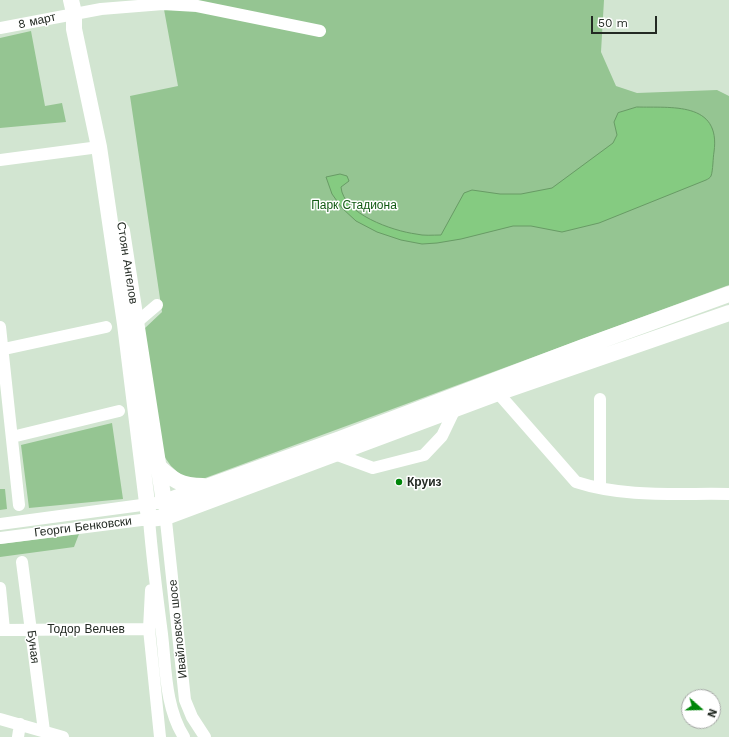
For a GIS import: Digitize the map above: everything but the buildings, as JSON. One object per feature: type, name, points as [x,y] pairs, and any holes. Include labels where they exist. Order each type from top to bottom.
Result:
[{"type":"main road","name":"Стоян Ангелов","points":[[73,7],[74,28],[99,148],[125,324],[148,512]]},
{"type":"main road","name":"Стоян Ангелов","points":[[73,7],[85,26],[108,145],[137,322],[157,465],[165,509]]},
{"type":"main road","points":[[165,509],[208,486],[340,439],[582,347],[729,294]]},
{"type":"main road","points":[[165,509],[335,454],[498,393],[729,313]]},
{"type":"main road","points":[[157,465],[180,484],[208,486]]},
{"type":"main road","name":"Георги Бенковски","points":[[148,512],[165,509]]},
{"type":"street","name":"8 март","points":[[0,28],[73,7],[101,9],[163,4],[197,6],[320,31]]},
{"type":"street","points":[[0,160],[99,148]]},
{"type":"street","points":[[137,322],[157,305]]},
{"type":"street","points":[[0,327],[19,505]]},
{"type":"street","points":[[2,350],[106,327]]},
{"type":"street","points":[[498,393],[576,482],[624,492],[729,494]]},
{"type":"street","points":[[600,399],[600,488]]},
{"type":"street","points":[[335,454],[373,468],[424,455],[442,436],[455,409]]},
{"type":"street","points":[[12,437],[119,411]]},
{"type":"street","name":"Ивайловско шосе","points":[[165,509],[185,700],[192,717],[203,736]]},
{"type":"street","name":"Георги Бенковски","points":[[0,524],[148,512]]},
{"type":"street","name":"Георги Бенковски","points":[[0,538],[148,512]]},
{"type":"street","name":"Ивайловско шосе","points":[[148,512],[169,697],[175,719],[184,737]]},
{"type":"street","name":"Буная","points":[[22,562],[44,731]]},
{"type":"street","points":[[155,578],[150,594],[149,629],[160,737]]},
{"type":"street","points":[[0,588],[2,630]]},
{"type":"street","name":"Тодор Велчев","points":[[2,630],[149,629]]},
{"type":"street","points":[[0,719],[63,737]]},
{"type":"street","points":[[18,737],[20,724]]},
{"type":"green space","name":"Парк Стадиона","points":[[165,0],[604,0],[601,52],[616,86],[637,93],[717,90],[729,96],[729,285],[197,481],[183,477],[171,466],[161,452],[144,329],[162,312],[130,96],[178,86],[163,4]]},
{"type":"green space","points":[[31,31],[45,106],[62,103],[66,122],[0,128],[0,38]]},
{"type":"green space","points":[[112,423],[123,499],[29,508],[21,445]]},
{"type":"green space","points":[[0,489],[5,489],[7,509],[0,510]]},
{"type":"green space","points":[[79,534],[74,547],[0,557],[0,544]]},
{"type":"shaded area","points":[[637,107],[678,108],[691,111],[702,116],[710,124],[714,135],[714,152],[711,177],[599,223],[562,232],[531,226],[513,226],[461,239],[437,243],[422,244],[401,240],[377,232],[356,221],[342,208],[332,194],[326,177],[340,174],[347,176],[349,181],[341,187],[344,197],[350,205],[371,220],[406,232],[422,235],[441,235],[464,193],[472,190],[500,194],[521,194],[552,188],[613,143],[617,135],[614,122],[618,113]]},
{"type":"place","name":"Круиз","points":[[399,482]]}]
